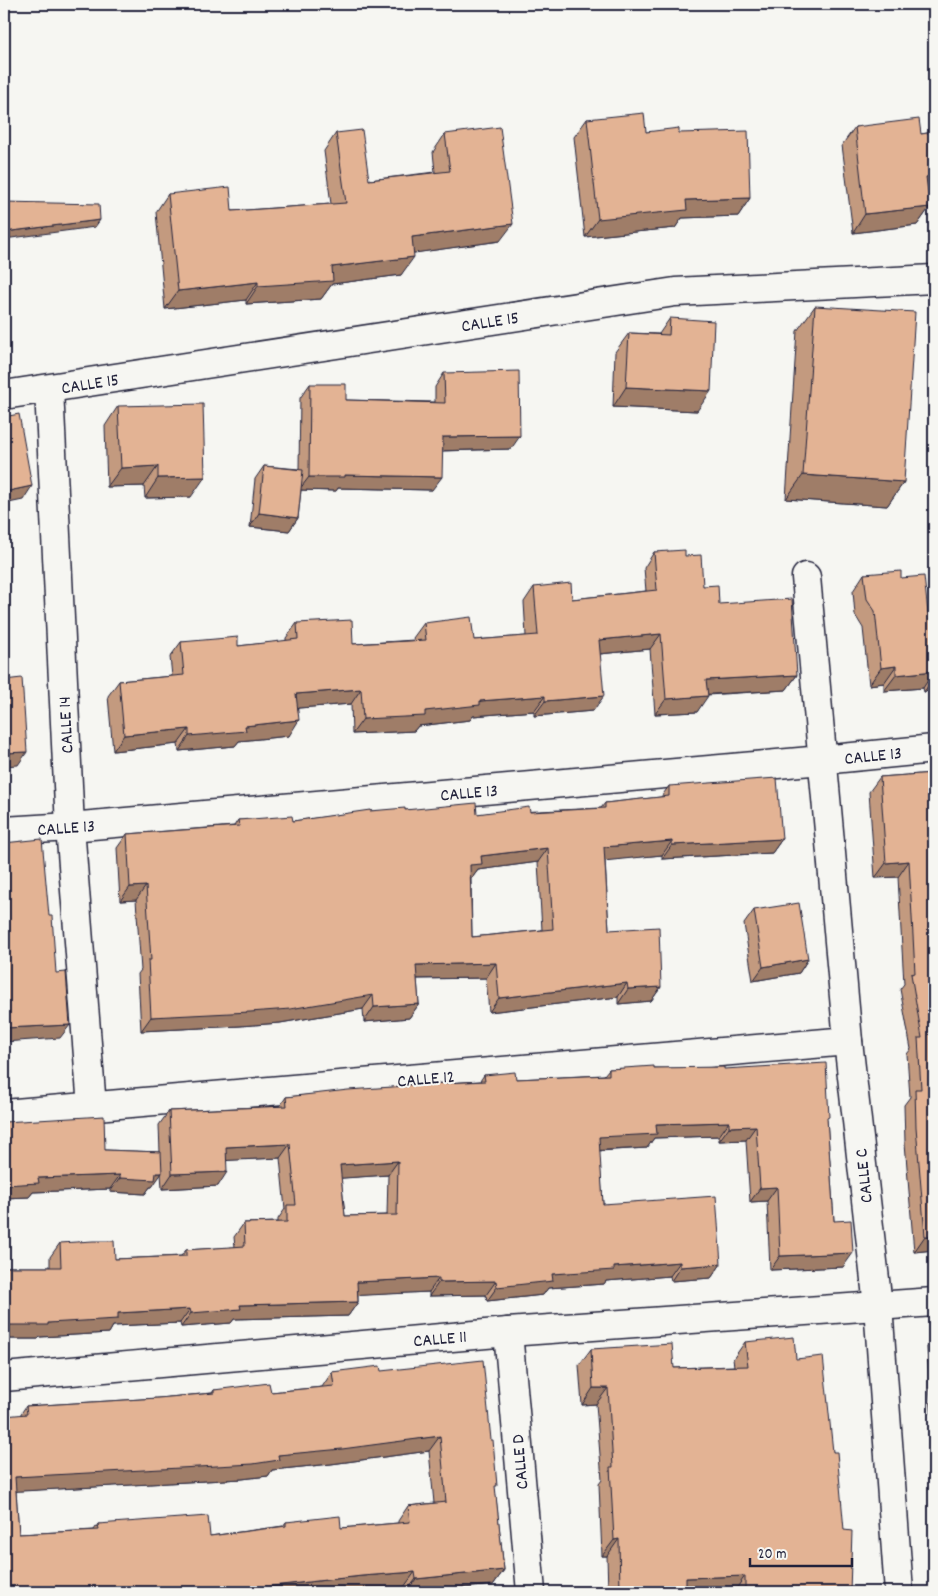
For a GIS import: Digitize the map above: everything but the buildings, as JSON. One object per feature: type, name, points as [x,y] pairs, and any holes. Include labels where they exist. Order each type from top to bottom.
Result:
[{"type":"street","name":"CALLE 15","points":[[49,389],[675,292],[934,280]]},
{"type":"street","points":[[4,395],[49,389]]},
{"type":"street","name":"CALLE 14","points":[[49,389],[70,827],[92,1107]]},
{"type":"street","name":"CALLE C","points":[[806,577],[848,1041],[878,1306],[899,1592]]},
{"type":"street","name":"CALLE 13","points":[[4,831],[70,827],[934,749]]},
{"type":"street","name":"CALLE 12","points":[[4,1114],[848,1041]]},
{"type":"street","name":"CALLE 11","points":[[4,1377],[508,1332],[934,1302]]},
{"type":"street","name":"CALLE D","points":[[508,1332],[531,1592]]}]
